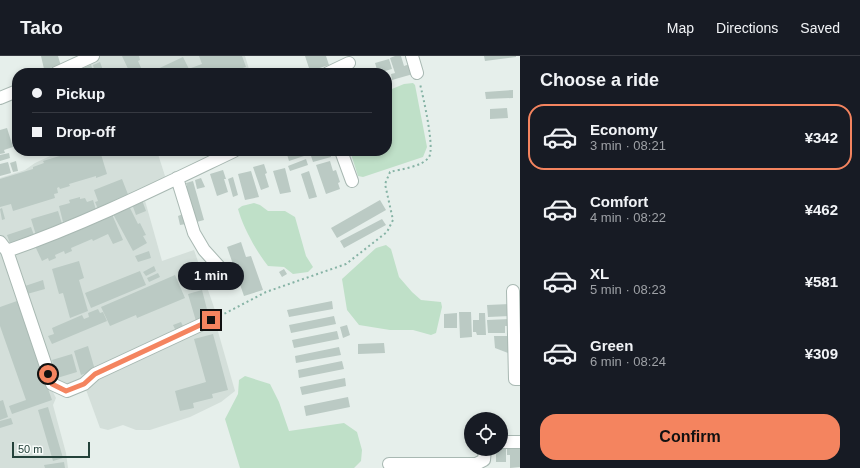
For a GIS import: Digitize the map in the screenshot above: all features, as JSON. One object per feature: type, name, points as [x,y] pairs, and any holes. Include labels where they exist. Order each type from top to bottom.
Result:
[{"type":"street","points":[[67,68],[93,56]]},
{"type":"street","points":[[412,56],[417,73]]},
{"type":"street","points":[[338,68],[349,63]]},
{"type":"street","points":[[0,98],[12,93]]},
{"type":"street","points":[[211,320],[95,374],[84,384],[66,391],[52,384],[4,247],[39,240],[224,156]]},
{"type":"street","points":[[343,156],[352,181]]},
{"type":"street","points":[[178,178],[194,233],[204,250],[232,281]]},
{"type":"street","points":[[513,290],[517,316],[515,379],[520,379]]},
{"type":"street","points":[[508,442],[520,442]]},
{"type":"street","points":[[389,464],[476,464],[484,460],[484,456]]},
{"type":"path","points":[[211,320],[266,292],[346,264],[387,232],[393,220],[385,184],[390,172],[420,164],[430,157],[432,149],[425,106],[417,73]]},
{"type":"shaded area","points":[[100,56],[245,56],[249,68],[75,68]]},
{"type":"shaded area","points":[[50,156],[159,156],[165,176],[164,180],[8,249],[0,239],[0,178],[25,170],[35,163]]},
{"type":"shaded area","points":[[144,197],[162,261],[194,250],[216,313],[214,316],[67,386],[54,379],[11,254]]},
{"type":"shaded area","points":[[0,250],[3,252],[50,386],[56,398],[53,405],[66,453],[68,468],[0,468]]},
{"type":"shaded area","points":[[215,321],[235,391],[221,402],[190,417],[150,430],[136,430],[123,425],[108,430],[100,428],[85,387],[96,376]]},
{"type":"green space","points":[[413,83],[415,85],[427,147],[423,157],[363,177],[358,176],[352,156],[392,156],[392,89],[404,84]]},
{"type":"green space","points":[[254,203],[260,205],[268,211],[285,211],[295,217],[306,256],[313,267],[308,272],[293,274],[284,267],[268,266],[250,239],[238,209],[242,206]]},
{"type":"green space","points":[[386,245],[391,249],[399,277],[412,292],[421,300],[441,302],[442,307],[436,333],[431,335],[413,330],[390,330],[359,325],[347,310],[342,279],[376,248]]},
{"type":"green space","points":[[245,376],[270,384],[279,402],[289,431],[344,423],[357,432],[362,450],[361,461],[354,468],[240,468],[225,419],[238,394],[239,380]]},
{"type":"building","points":[[41,56],[58,56],[61,66],[44,68]]},
{"type":"building","points":[[122,56],[139,56],[140,60],[138,61],[141,68],[128,68]]},
{"type":"building","points":[[199,56],[242,56],[246,67],[191,68],[202,64]]},
{"type":"building","points":[[305,56],[326,56],[329,65],[320,68],[309,68]]},
{"type":"building","points":[[401,56],[404,66],[410,64],[413,74],[392,80],[392,74],[395,73],[390,58]]},
{"type":"building","points":[[484,56],[516,56],[516,57],[485,61]]},
{"type":"building","points":[[183,57],[188,68],[160,68]]},
{"type":"building","points":[[389,59],[392,68],[376,68],[375,63]]},
{"type":"building","points":[[100,62],[102,68],[94,68],[93,65]]},
{"type":"building","points":[[91,65],[92,68],[83,68]]},
{"type":"building","points":[[513,90],[513,98],[486,99],[485,92]]},
{"type":"building","points":[[507,108],[508,118],[490,119],[490,109]]},
{"type":"building","points":[[7,128],[12,147],[4,150],[5,153],[0,154],[0,130]]},
{"type":"building","points":[[9,153],[10,158],[0,161],[0,155]]},
{"type":"building","points":[[60,156],[102,156],[107,174],[69,184],[70,186],[60,189],[59,187],[57,188],[58,193],[54,194],[55,198],[13,211],[11,204],[0,207],[0,179],[33,169],[33,167],[44,163],[43,161]]},
{"type":"building","points":[[288,156],[304,156],[289,161]]},
{"type":"building","points":[[311,156],[331,156],[331,157],[313,162]]},
{"type":"building","points":[[306,159],[308,165],[290,171],[288,166]]},
{"type":"building","points":[[16,161],[18,171],[13,172],[10,163]]},
{"type":"building","points":[[330,161],[333,171],[336,170],[340,182],[338,183],[340,189],[326,194],[316,165]]},
{"type":"building","points":[[8,162],[11,173],[0,176],[0,164]]},
{"type":"building","points":[[264,164],[269,187],[261,190],[253,167]]},
{"type":"building","points":[[285,168],[291,192],[280,194],[273,171]]},
{"type":"building","points":[[223,170],[228,192],[217,196],[210,174]]},
{"type":"building","points":[[251,171],[259,197],[245,200],[238,174]]},
{"type":"building","points":[[309,171],[317,197],[309,199],[301,174]]},
{"type":"building","points":[[233,177],[238,195],[233,197],[228,179]]},
{"type":"building","points":[[201,178],[205,187],[197,189],[195,180]]},
{"type":"building","points":[[122,179],[129,197],[98,209],[95,202],[98,201],[94,190]]},
{"type":"building","points":[[193,181],[204,220],[193,223],[182,187],[187,186],[186,183]]},
{"type":"building","points":[[80,197],[80,199],[85,198],[87,202],[93,200],[96,210],[89,212],[90,214],[63,222],[59,206],[70,203],[69,200]]},
{"type":"building","points":[[142,200],[146,211],[136,215],[132,204]]},
{"type":"building","points":[[380,200],[386,210],[337,238],[331,228]]},
{"type":"building","points":[[129,206],[138,224],[140,223],[146,235],[143,236],[147,243],[133,251],[113,214]]},
{"type":"building","points":[[2,208],[5,219],[2,220],[0,209]]},
{"type":"building","points":[[58,211],[63,227],[36,235],[31,219]]},
{"type":"building","points":[[111,212],[123,240],[113,244],[108,234],[93,241],[92,239],[71,248],[72,251],[65,254],[64,251],[55,255],[56,258],[49,261],[48,258],[42,261],[35,246]]},
{"type":"building","points":[[183,214],[186,224],[180,225],[178,216]]},
{"type":"building","points":[[382,219],[386,225],[344,248],[340,241]]},
{"type":"building","points":[[31,227],[35,238],[11,246],[7,235]]},
{"type":"building","points":[[241,242],[246,257],[251,256],[263,290],[244,296],[227,247]]},
{"type":"building","points":[[149,251],[151,258],[138,262],[135,256]]},
{"type":"building","points":[[79,261],[84,278],[79,280],[88,311],[70,318],[63,293],[59,294],[52,269]]},
{"type":"building","points":[[154,266],[156,271],[146,276],[143,272]]},
{"type":"building","points":[[284,269],[287,274],[282,277],[279,272]]},
{"type":"building","points":[[140,271],[146,285],[91,308],[85,293]]},
{"type":"building","points":[[158,273],[160,277],[149,282],[147,278]]},
{"type":"building","points":[[175,275],[185,298],[137,318],[136,315],[110,326],[101,307]]},
{"type":"building","points":[[43,280],[45,289],[27,294],[25,286]]},
{"type":"building","points":[[202,290],[209,317],[196,321],[188,294]]},
{"type":"building","points":[[17,301],[52,400],[12,414],[9,406],[26,400],[0,326],[0,307]]},
{"type":"building","points":[[332,301],[333,309],[289,317],[287,310]]},
{"type":"building","points":[[510,304],[510,316],[488,317],[487,305]]},
{"type":"building","points":[[98,309],[100,313],[103,312],[107,321],[52,344],[48,336],[54,334],[52,328],[82,315],[84,319],[89,317],[88,313]]},
{"type":"building","points":[[459,312],[471,312],[472,337],[460,338]]},
{"type":"building","points":[[457,313],[457,328],[444,328],[444,314]]},
{"type":"building","points":[[479,313],[485,313],[486,335],[477,335],[476,332],[473,332],[473,320],[479,320]]},
{"type":"building","points":[[334,316],[336,324],[291,333],[289,325]]},
{"type":"building","points":[[510,319],[510,326],[505,326],[505,333],[488,333],[487,320]]},
{"type":"building","points":[[181,322],[184,328],[176,331],[173,325]]},
{"type":"building","points":[[347,325],[350,335],[343,338],[340,327]]},
{"type":"building","points":[[337,331],[339,339],[294,348],[292,340]]},
{"type":"building","points":[[213,334],[228,390],[212,394],[213,398],[193,403],[194,408],[180,411],[175,391],[206,382],[194,339]]},
{"type":"building","points":[[494,336],[509,336],[511,354],[495,348]]},
{"type":"building","points":[[384,343],[385,353],[358,354],[358,344]]},
{"type":"building","points":[[88,346],[95,370],[81,375],[74,351]]},
{"type":"building","points":[[339,347],[341,355],[296,363],[295,356]]},
{"type":"building","points":[[72,354],[77,372],[57,378],[52,360]]},
{"type":"building","points":[[342,361],[344,369],[299,378],[298,370]]},
{"type":"building","points":[[345,378],[346,386],[302,395],[300,387]]},
{"type":"building","points":[[348,397],[350,407],[306,416],[304,406]]},
{"type":"building","points":[[3,400],[8,417],[0,420],[0,401]]},
{"type":"building","points":[[48,407],[63,458],[53,461],[38,410]]},
{"type":"building","points":[[11,418],[13,424],[0,428],[0,421]]},
{"type":"building","points":[[508,449],[520,449],[520,467],[510,468],[510,455],[508,455]]},
{"type":"building","points":[[496,456],[506,456],[506,462],[496,462]]},
{"type":"building","points":[[64,462],[65,468],[45,468],[44,465]]},
{"type":"route","points":[[48,374],[52,384],[66,391],[84,384],[95,374],[211,320]]}]
